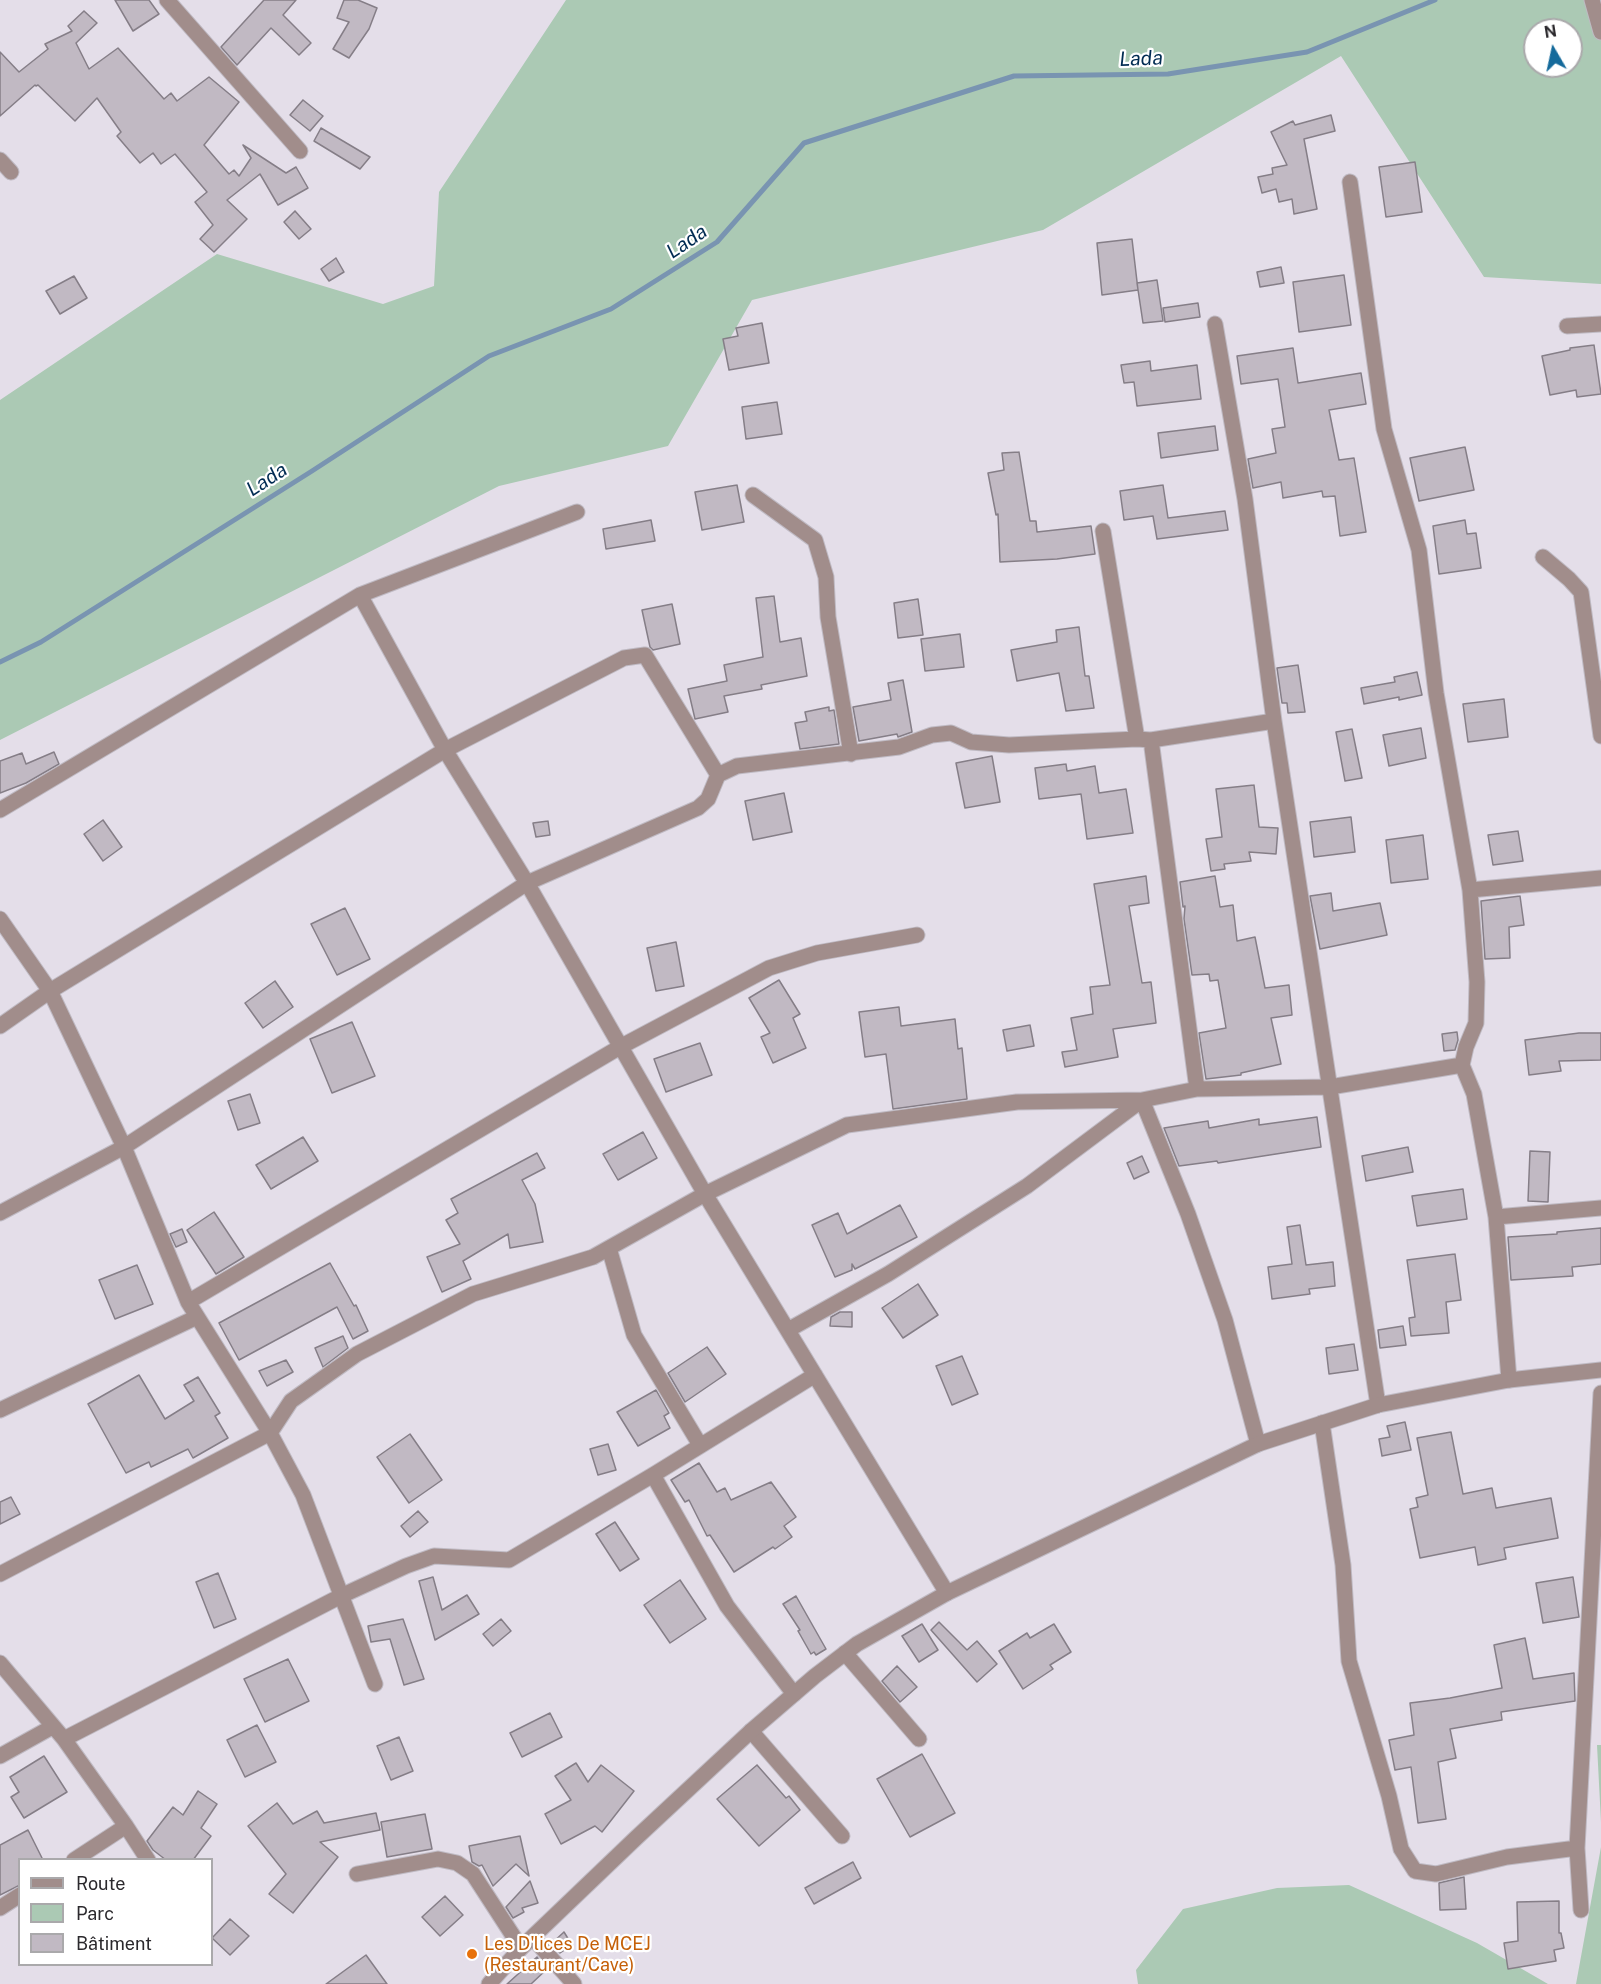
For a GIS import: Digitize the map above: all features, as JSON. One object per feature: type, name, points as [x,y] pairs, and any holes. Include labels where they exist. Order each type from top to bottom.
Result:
[{"type":"street","points":[[166,0],[300,151]]},
{"type":"street","points":[[1592,0],[1601,32]]},
{"type":"street","points":[[0,160],[11,172]]},
{"type":"street","points":[[1350,182],[1384,429],[1419,550],[1436,693],[1470,890],[1477,982],[1476,1023],[1466,1047],[1462,1065],[1474,1094],[1496,1217],[1509,1380]]},
{"type":"street","points":[[1215,324],[1245,499],[1274,721],[1378,1405]]},
{"type":"street","points":[[1567,326],[1601,324]]},
{"type":"street","points":[[753,495],[815,540],[826,577],[828,617],[851,754]]},
{"type":"street","points":[[0,810],[360,595],[577,512]]},
{"type":"street","points":[[1103,531],[1144,739],[1197,1089]]},
{"type":"street","points":[[1543,557],[1581,592],[1601,736]]},
{"type":"street","points":[[360,595],[445,750],[527,884],[705,1194],[947,1593]]},
{"type":"street","points":[[0,1026],[50,991],[445,750],[624,658],[645,655],[718,775]]},
{"type":"street","points":[[0,1213],[124,1147],[527,884],[698,808],[708,799],[718,775],[737,766],[899,747],[932,735],[951,733],[970,742],[1009,745],[1144,739],[1274,721]]},
{"type":"street","points":[[1470,890],[1601,878]]},
{"type":"street","points":[[0,919],[50,991],[124,1147],[188,1302],[270,1433],[303,1495],[375,1684]]},
{"type":"street","points":[[188,1302],[620,1047],[770,968],[817,953],[917,935]]},
{"type":"street","points":[[0,1574],[270,1433],[291,1401],[357,1354],[473,1294],[593,1257],[705,1194],[847,1125],[1017,1102],[1142,1100],[1197,1089],[1330,1087],[1462,1065]]},
{"type":"street","points":[[788,1330],[888,1274],[1028,1186],[1142,1100]]},
{"type":"street","points":[[1142,1100],[1188,1214],[1225,1320],[1258,1444]]},
{"type":"street","points":[[1496,1217],[1601,1208]]},
{"type":"street","points":[[609,1248],[634,1335],[700,1445]]},
{"type":"street","points":[[0,1410],[197,1317]]},
{"type":"street","points":[[489,1984],[636,1838],[794,1694],[845,1653],[947,1593],[1258,1444],[1378,1405],[1509,1380],[1601,1370]]},
{"type":"street","points":[[64,1740],[341,1596],[406,1566],[434,1556],[509,1560],[815,1375]]},
{"type":"street","points":[[1581,1910],[1578,1848],[1601,1393]]},
{"type":"street","points":[[1322,1423],[1343,1565],[1349,1661],[1389,1796],[1401,1849],[1415,1871],[1436,1874],[1507,1857],[1578,1848]]},
{"type":"street","points":[[653,1475],[727,1606],[794,1694]]},
{"type":"street","points":[[845,1653],[919,1739]]},
{"type":"street","points":[[0,1663],[64,1740],[147,1858]]},
{"type":"street","points":[[0,1756],[52,1727]]},
{"type":"street","points":[[751,1731],[843,1836]]},
{"type":"street","points":[[77,1858],[126,1826]]},
{"type":"street","points":[[357,1874],[438,1859],[457,1863],[473,1874],[527,1944],[574,1984]]},
{"type":"street","points":[[0,1908],[18,1896]]},
{"type":"green space","points":[[566,0],[1601,0],[1601,284],[1484,277],[1341,56],[1043,230],[752,300],[668,446],[499,486],[0,740],[0,400],[217,254],[383,304],[434,286],[439,192]]},
{"type":"green space","points":[[1597,1745],[1601,1745],[1601,1822]]},
{"type":"green space","points":[[1601,1847],[1601,1984],[1576,1984]]},
{"type":"green space","points":[[1349,1885],[1477,1943],[1548,1984],[1138,1984],[1136,1970],[1183,1909],[1277,1888]]},
{"type":"building","points":[[115,0],[149,0],[159,14],[133,31]]},
{"type":"building","points":[[264,0],[296,0],[283,15],[311,43],[299,55],[271,28],[237,65],[221,47]]},
{"type":"building","points":[[344,0],[358,0],[377,8],[369,29],[349,58],[333,49],[349,22],[337,18]]},
{"type":"building","points":[[84,11],[97,23],[76,43],[89,69],[118,48],[164,99],[171,93],[177,101],[209,77],[239,102],[204,145],[229,174],[234,170],[239,176],[251,158],[243,145],[286,173],[296,167],[308,188],[278,205],[260,174],[227,200],[247,219],[214,252],[200,239],[213,225],[195,202],[207,192],[175,154],[161,164],[153,153],[140,163],[117,136],[121,132],[97,98],[75,121],[38,85],[35,85],[0,116],[0,52],[19,72],[48,49],[45,44],[72,31],[68,26]]},
{"type":"building","points":[[303,100],[323,116],[310,131],[290,115]]},
{"type":"building","points":[[1331,115],[1335,131],[1304,139],[1317,209],[1294,214],[1292,199],[1279,202],[1276,189],[1262,193],[1258,177],[1273,174],[1272,168],[1287,165],[1271,132],[1293,121],[1295,125]]},
{"type":"building","points":[[321,128],[370,157],[360,169],[314,141]]},
{"type":"building","points":[[1415,162],[1422,212],[1386,217],[1379,167]]},
{"type":"building","points":[[295,211],[311,229],[299,239],[284,222]]},
{"type":"building","points":[[1132,239],[1138,290],[1102,295],[1097,243]]},
{"type":"building","points":[[336,258],[344,272],[329,281],[321,269]]},
{"type":"building","points":[[1281,267],[1284,283],[1260,287],[1257,272]]},
{"type":"building","points":[[1344,275],[1351,325],[1299,332],[1293,282]]},
{"type":"building","points":[[74,276],[87,298],[60,314],[46,291]]},
{"type":"building","points":[[1157,280],[1163,321],[1143,323],[1137,283]]},
{"type":"building","points":[[1198,303],[1200,317],[1165,322],[1163,308]]},
{"type":"building","points":[[762,323],[769,363],[729,370],[723,339],[738,336],[736,328]]},
{"type":"building","points":[[1594,345],[1601,394],[1577,397],[1576,390],[1550,395],[1542,356],[1570,350],[1570,348]]},
{"type":"building","points":[[1293,348],[1298,383],[1361,373],[1366,404],[1329,410],[1339,460],[1354,458],[1366,532],[1340,536],[1335,496],[1323,497],[1322,491],[1283,498],[1281,482],[1253,488],[1248,459],[1276,453],[1272,429],[1285,427],[1278,379],[1241,384],[1237,356]]},
{"type":"building","points":[[1150,361],[1151,371],[1197,365],[1201,399],[1137,406],[1134,382],[1124,383],[1121,365]]},
{"type":"building","points":[[777,402],[782,434],[746,439],[742,407]]},
{"type":"building","points":[[1215,426],[1218,450],[1161,458],[1158,433]]},
{"type":"building","points":[[1465,447],[1474,490],[1419,501],[1410,458]]},
{"type":"building","points":[[1019,452],[1030,521],[1036,521],[1037,532],[1091,526],[1095,554],[1000,562],[998,514],[996,515],[988,473],[1004,470],[1002,453]]},
{"type":"building","points":[[737,485],[744,522],[702,530],[695,492]]},
{"type":"building","points":[[1163,485],[1168,518],[1225,511],[1228,530],[1157,539],[1153,516],[1124,520],[1120,491]]},
{"type":"building","points":[[651,520],[655,541],[606,549],[603,529]]},
{"type":"building","points":[[1465,520],[1467,534],[1476,533],[1481,568],[1439,574],[1433,526]]},
{"type":"building","points":[[774,596],[780,642],[801,638],[807,676],[761,685],[762,689],[724,696],[728,712],[695,719],[688,689],[727,681],[724,665],[763,657],[756,598]]},
{"type":"building","points":[[918,599],[923,635],[898,638],[894,603]]},
{"type":"building","points":[[672,604],[680,644],[653,650],[650,647],[642,610]]},
{"type":"building","points":[[1079,627],[1085,676],[1089,676],[1094,708],[1066,711],[1059,673],[1017,681],[1011,650],[1057,642],[1056,630]]},
{"type":"building","points":[[960,634],[964,667],[925,671],[921,639]]},
{"type":"building","points":[[1298,665],[1305,712],[1288,713],[1287,703],[1282,703],[1277,668]]},
{"type":"building","points":[[1417,672],[1422,695],[1364,704],[1361,688],[1395,682],[1394,677]]},
{"type":"building","points":[[903,680],[912,732],[898,737],[897,734],[859,741],[853,707],[891,700],[888,683]]},
{"type":"building","points":[[1504,699],[1508,737],[1468,742],[1463,704]]},
{"type":"building","points":[[829,707],[829,711],[834,710],[839,744],[800,749],[795,723],[807,721],[805,712]]},
{"type":"building","points":[[1421,728],[1426,758],[1389,766],[1383,735]]},
{"type":"building","points":[[1352,729],[1362,778],[1345,781],[1336,732]]},
{"type":"building","points":[[54,752],[59,764],[26,783],[0,793],[0,761],[22,753],[26,764]]},
{"type":"building","points":[[992,756],[1000,802],[965,808],[956,763]]},
{"type":"building","points":[[1066,764],[1067,771],[1095,766],[1099,793],[1126,789],[1133,833],[1087,839],[1081,794],[1039,799],[1035,768]]},
{"type":"building","points":[[1254,785],[1259,827],[1278,828],[1276,854],[1249,852],[1251,861],[1224,864],[1225,869],[1211,871],[1206,839],[1222,837],[1216,789]]},
{"type":"building","points":[[784,793],[792,832],[753,840],[745,801]]},
{"type":"building","points":[[1351,817],[1355,852],[1314,857],[1310,822]]},
{"type":"building","points":[[103,820],[122,847],[103,861],[84,834]]},
{"type":"building","points":[[548,821],[550,835],[536,837],[533,823]]},
{"type":"building","points":[[1518,831],[1523,861],[1493,865],[1488,835]]},
{"type":"building","points":[[1423,835],[1428,879],[1391,883],[1386,840]]},
{"type":"building","points":[[1146,876],[1149,903],[1129,906],[1142,983],[1151,982],[1156,1023],[1113,1029],[1118,1057],[1065,1067],[1062,1052],[1077,1050],[1071,1018],[1093,1014],[1090,987],[1110,985],[1094,884]]},
{"type":"building","points":[[1215,876],[1220,907],[1233,905],[1237,941],[1255,937],[1265,988],[1289,985],[1292,1015],[1271,1018],[1281,1064],[1241,1073],[1241,1075],[1206,1079],[1199,1033],[1226,1028],[1218,980],[1210,981],[1209,974],[1192,975],[1184,919],[1185,906],[1183,907],[1180,882]]},
{"type":"building","points":[[1331,893],[1333,911],[1380,903],[1387,935],[1320,949],[1310,896]]},
{"type":"building","points":[[1520,896],[1524,925],[1509,927],[1510,958],[1485,959],[1481,901]]},
{"type":"building","points":[[345,908],[370,959],[337,975],[311,924]]},
{"type":"building","points":[[676,942],[684,986],[656,991],[647,948]]},
{"type":"building","points":[[779,980],[800,1014],[793,1018],[806,1048],[773,1063],[761,1037],[770,1033],[749,998]]},
{"type":"building","points":[[275,981],[293,1007],[263,1028],[245,1003]]},
{"type":"building","points":[[899,1007],[901,1026],[955,1019],[958,1049],[962,1048],[967,1099],[893,1109],[886,1054],[865,1057],[859,1012]]},
{"type":"building","points":[[352,1022],[375,1076],[332,1093],[310,1039]]},
{"type":"building","points":[[1030,1025],[1034,1046],[1007,1051],[1003,1030]]},
{"type":"building","points":[[1457,1032],[1458,1040],[1455,1050],[1444,1051],[1442,1034]]},
{"type":"building","points":[[1579,1033],[1601,1033],[1601,1060],[1559,1061],[1561,1071],[1529,1075],[1525,1040]]},
{"type":"building","points":[[700,1043],[712,1075],[666,1092],[654,1059]]},
{"type":"building","points":[[250,1094],[260,1123],[238,1130],[228,1101]]},
{"type":"building","points":[[1317,1117],[1321,1147],[1218,1163],[1217,1161],[1179,1166],[1164,1128],[1208,1121],[1209,1128],[1259,1119],[1259,1125]]},
{"type":"building","points":[[643,1132],[657,1158],[618,1180],[603,1154]]},
{"type":"building","points":[[303,1137],[318,1161],[271,1189],[256,1165]]},
{"type":"building","points":[[1408,1147],[1413,1172],[1366,1181],[1362,1156]]},
{"type":"building","points":[[1530,1151],[1550,1152],[1548,1202],[1528,1201]]},
{"type":"building","points":[[537,1153],[545,1168],[522,1180],[535,1204],[543,1242],[510,1248],[508,1234],[463,1261],[471,1279],[442,1292],[427,1257],[460,1244],[446,1220],[458,1213],[451,1199]]},
{"type":"building","points":[[1142,1156],[1149,1172],[1134,1179],[1127,1163]]},
{"type":"building","points":[[1463,1189],[1467,1219],[1417,1226],[1412,1196]]},
{"type":"building","points":[[900,1205],[917,1237],[855,1269],[852,1264],[852,1270],[835,1277],[812,1225],[838,1213],[847,1234]]},
{"type":"building","points":[[214,1212],[244,1257],[216,1274],[187,1230]]},
{"type":"building","points":[[1300,1225],[1306,1265],[1333,1262],[1335,1286],[1309,1289],[1310,1294],[1272,1299],[1268,1267],[1292,1264],[1287,1227]]},
{"type":"building","points":[[1601,1228],[1601,1264],[1572,1267],[1573,1276],[1511,1280],[1508,1237]]},
{"type":"building","points":[[182,1229],[187,1242],[176,1247],[170,1234]]},
{"type":"building","points":[[1455,1254],[1461,1300],[1446,1302],[1449,1333],[1411,1336],[1409,1318],[1415,1317],[1407,1260]]},
{"type":"building","points":[[330,1263],[354,1306],[356,1305],[368,1331],[353,1339],[337,1307],[239,1360],[219,1323]]},
{"type":"building","points":[[137,1265],[153,1304],[115,1319],[99,1280]]},
{"type":"building","points":[[918,1284],[938,1315],[903,1338],[882,1308]]},
{"type":"building","points":[[840,1312],[852,1312],[852,1327],[830,1326],[831,1317]]},
{"type":"building","points":[[1403,1326],[1406,1345],[1380,1348],[1378,1330]]},
{"type":"building","points":[[343,1336],[348,1348],[323,1367],[315,1348]]},
{"type":"building","points":[[1354,1344],[1358,1370],[1329,1374],[1326,1348]]},
{"type":"building","points":[[707,1347],[726,1374],[685,1402],[668,1373]]},
{"type":"building","points":[[962,1356],[978,1394],[952,1405],[936,1366]]},
{"type":"building","points":[[286,1360],[293,1372],[267,1386],[259,1371]]},
{"type":"building","points":[[139,1375],[165,1419],[194,1401],[184,1385],[198,1377],[220,1413],[215,1416],[228,1438],[193,1458],[188,1449],[151,1467],[149,1462],[126,1473],[88,1404]]},
{"type":"building","points":[[656,1390],[669,1413],[664,1416],[670,1428],[638,1446],[617,1412]]},
{"type":"building","points":[[1405,1422],[1411,1450],[1382,1456],[1379,1439],[1390,1437],[1387,1426]]},
{"type":"building","points":[[1451,1432],[1463,1494],[1492,1488],[1496,1508],[1551,1498],[1558,1538],[1504,1548],[1506,1559],[1478,1565],[1475,1547],[1420,1558],[1410,1509],[1418,1507],[1416,1498],[1428,1495],[1417,1438]]},
{"type":"building","points":[[410,1434],[442,1480],[409,1503],[377,1457]]},
{"type":"building","points":[[608,1444],[616,1470],[598,1475],[590,1449]]},
{"type":"building","points":[[699,1463],[717,1492],[725,1488],[731,1500],[771,1482],[796,1517],[784,1526],[792,1537],[734,1572],[710,1535],[707,1536],[689,1500],[685,1502],[671,1480]]},
{"type":"building","points":[[11,1497],[20,1514],[0,1524],[0,1502]]},
{"type":"building","points":[[418,1511],[428,1522],[410,1537],[401,1526]]},
{"type":"building","points":[[615,1522],[639,1559],[620,1571],[596,1534]]},
{"type":"building","points":[[218,1573],[236,1619],[214,1628],[196,1582]]},
{"type":"building","points":[[433,1577],[442,1610],[467,1595],[479,1614],[435,1640],[419,1581]]},
{"type":"building","points":[[1573,1577],[1579,1617],[1543,1623],[1536,1583]]},
{"type":"building","points":[[680,1580],[706,1619],[670,1643],[644,1605]]},
{"type":"building","points":[[796,1596],[826,1649],[816,1655],[814,1652],[811,1654],[798,1631],[800,1630],[783,1604]]},
{"type":"building","points":[[403,1619],[424,1679],[404,1685],[390,1639],[371,1642],[368,1626]]},
{"type":"building","points":[[501,1619],[511,1631],[493,1646],[483,1634]]},
{"type":"building","points":[[939,1622],[967,1650],[977,1641],[997,1664],[977,1682],[931,1630]]},
{"type":"building","points":[[922,1624],[938,1650],[919,1662],[902,1636]]},
{"type":"building","points":[[1054,1624],[1071,1652],[1050,1665],[1053,1669],[1023,1689],[999,1651],[1027,1633],[1030,1638]]},
{"type":"building","points":[[1525,1638],[1533,1679],[1574,1673],[1575,1701],[1501,1712],[1502,1720],[1450,1729],[1456,1758],[1438,1762],[1446,1819],[1418,1823],[1411,1767],[1395,1770],[1389,1740],[1414,1735],[1410,1703],[1502,1688],[1494,1645]]},
{"type":"building","points":[[288,1659],[309,1701],[265,1722],[244,1679]]},
{"type":"building","points":[[897,1666],[917,1687],[900,1702],[882,1681]]},
{"type":"building","points":[[550,1713],[562,1737],[522,1757],[510,1733]]},
{"type":"building","points":[[257,1725],[276,1762],[245,1777],[227,1740]]},
{"type":"building","points":[[399,1737],[413,1771],[391,1780],[377,1746]]},
{"type":"building","points":[[922,1754],[955,1813],[910,1837],[877,1779]]},
{"type":"building","points":[[44,1756],[67,1792],[24,1818],[11,1797],[19,1792],[10,1777]]},
{"type":"building","points":[[576,1763],[588,1782],[601,1765],[634,1791],[602,1832],[595,1826],[561,1844],[545,1814],[571,1800],[555,1776]]},
{"type":"building","points":[[757,1765],[786,1798],[789,1796],[800,1810],[759,1846],[717,1799]]},
{"type":"building","points":[[198,1791],[217,1804],[201,1828],[211,1836],[194,1858],[163,1858],[153,1850],[147,1841],[173,1807],[183,1815]]},
{"type":"building","points":[[277,1803],[293,1824],[317,1811],[324,1823],[376,1813],[380,1830],[320,1842],[338,1857],[293,1913],[269,1894],[286,1874],[248,1826]]},
{"type":"building","points":[[425,1814],[432,1849],[387,1857],[381,1822]]},
{"type":"building","points":[[28,1830],[42,1858],[18,1858],[18,1886],[0,1895],[0,1845]]},
{"type":"building","points":[[520,1836],[529,1876],[516,1864],[493,1886],[482,1865],[479,1866],[472,1862],[469,1846]]},
{"type":"building","points":[[853,1862],[861,1878],[814,1904],[805,1888]]},
{"type":"building","points":[[1464,1877],[1466,1909],[1440,1910],[1439,1883]]},
{"type":"building","points":[[530,1881],[538,1903],[522,1908],[524,1912],[513,1918],[506,1907]]},
{"type":"building","points":[[445,1896],[463,1915],[440,1936],[422,1917]]},
{"type":"building","points":[[1559,1901],[1559,1933],[1561,1933],[1564,1948],[1554,1950],[1556,1961],[1508,1969],[1504,1943],[1518,1941],[1517,1902]]},
{"type":"building","points":[[230,1919],[249,1936],[230,1955],[213,1937]]},
{"type":"building","points":[[564,1932],[572,1945],[560,1953],[551,1944]]},
{"type":"building","points":[[366,1955],[387,1984],[326,1984]]},
{"type":"building","points":[[537,1957],[547,1969],[531,1984],[507,1984]]},
{"type":"waterway","name":"Lada","points":[[0,662],[41,642],[489,356],[611,309],[717,242],[804,143],[1014,76],[1168,74],[1307,52],[1435,0]]},
{"type":"place","name":"Les D'lices De MCEJ (Restaurant/Cave)","points":[[472,1954]]}]
